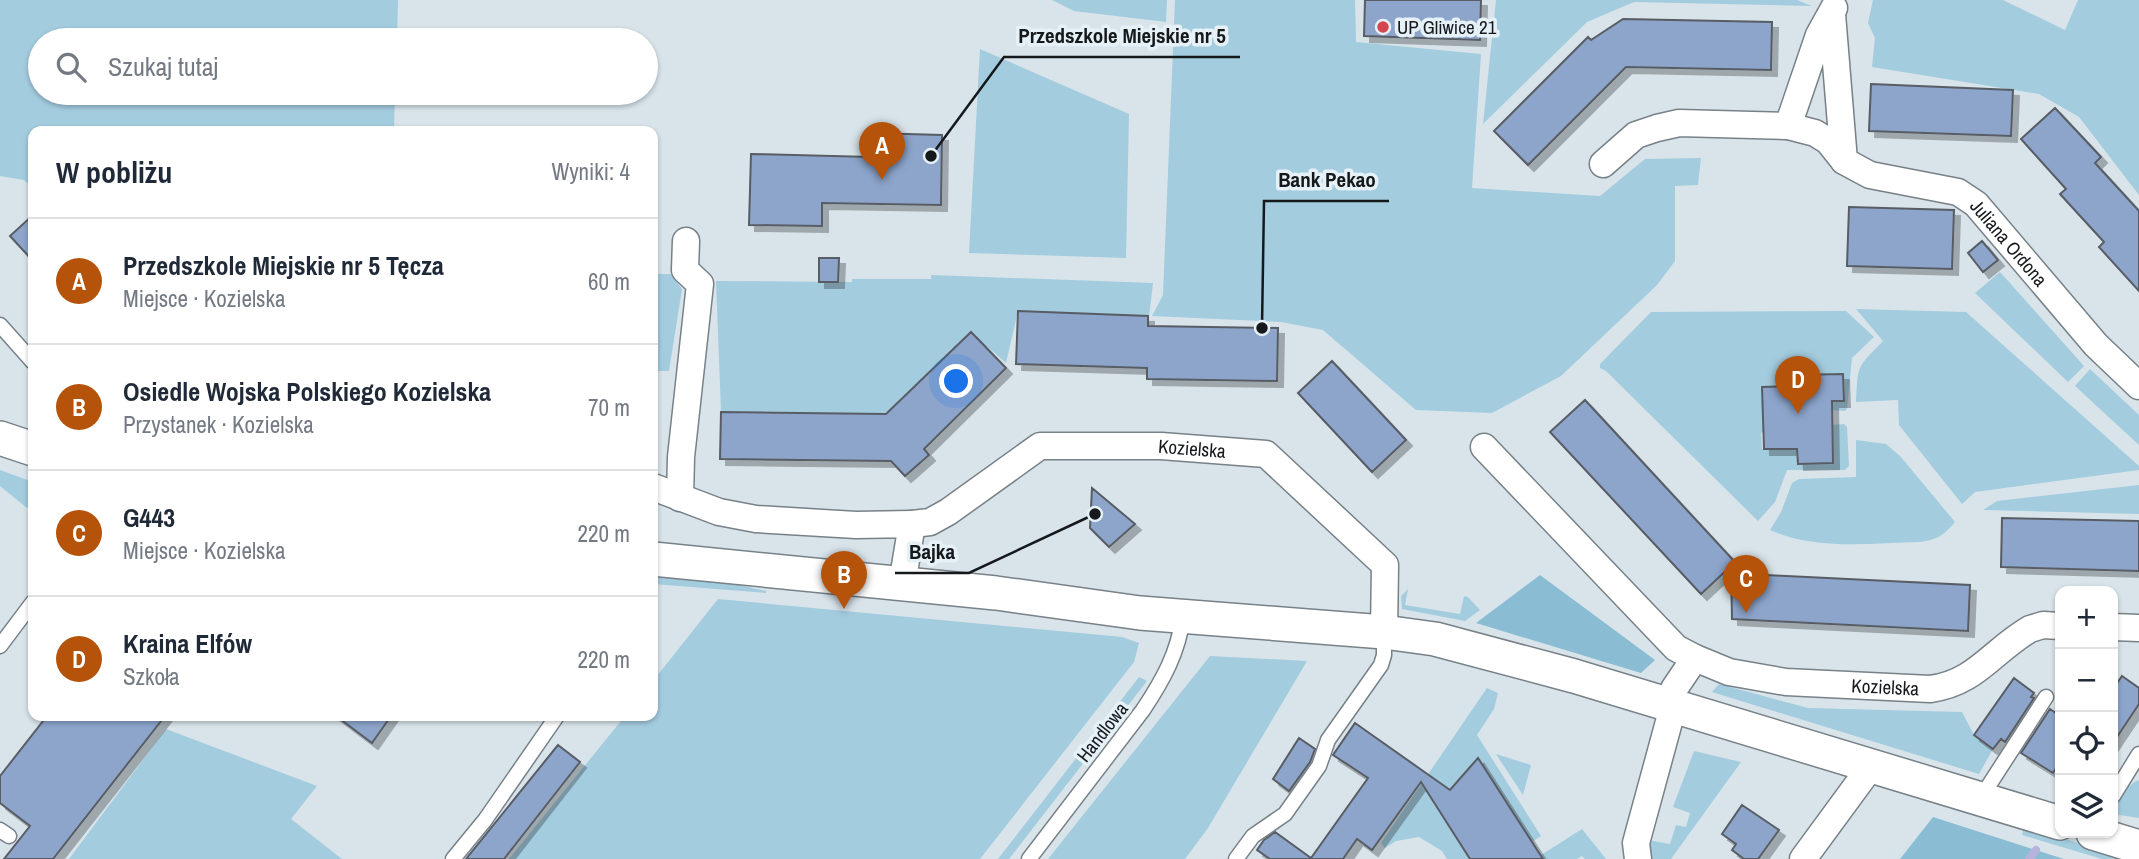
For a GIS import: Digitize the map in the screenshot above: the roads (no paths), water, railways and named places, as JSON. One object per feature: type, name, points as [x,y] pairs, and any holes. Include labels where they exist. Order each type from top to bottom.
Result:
[{"type":"street","points":[[1788,126],[1819,35],[1835,7]]},
{"type":"street","points":[[1835,7],[1844,161]]},
{"type":"street","name":"Juliana Ordona","points":[[1603,164],[1636,135],[1668,125],[1788,126],[1815,133],[1828,141],[1844,161],[1870,175],[1958,192],[1976,204],[2096,345],[2139,386]]},
{"type":"street","points":[[680,498],[681,457],[700,284],[685,270],[686,241]]},
{"type":"street","points":[[0,438],[28,447]]},
{"type":"street","name":"Kozielska","points":[[658,488],[719,512],[756,519],[856,525],[912,524],[930,522],[948,512],[1040,446],[1161,446],[1266,454],[1385,565],[1384,632]]},
{"type":"street","name":"Kozielska","points":[[1484,447],[1676,648],[1729,672],[1787,682],[1930,689],[1946,687],[1964,680],[2030,629],[2043,625],[2055,626]]},
{"type":"street","points":[[902,584],[912,524]]},
{"type":"street","points":[[658,560],[902,584],[1183,617],[1384,632],[1435,639],[1499,654],[2055,822]]},
{"type":"street","points":[[2118,627],[2139,628]]},
{"type":"street","points":[[1638,859],[1636,843],[1672,706],[1674,689],[1695,657]]},
{"type":"street","points":[[1803,859],[1872,765]]},
{"type":"street","points":[[2110,838],[2139,847]]},
{"type":"lane","points":[[0,325],[28,356]]},
{"type":"lane","points":[[0,646],[28,609]]},
{"type":"lane","name":"Handlowa","points":[[1029,859],[1158,688],[1174,657],[1183,617]]},
{"type":"lane","points":[[1236,859],[1253,836],[1285,814],[1319,766],[1328,740],[1381,664],[1384,655],[1384,632]]},
{"type":"lane","points":[[1980,799],[2046,697]]},
{"type":"lane","points":[[453,859],[485,820],[554,721]]},
{"type":"lane","points":[[2118,788],[2139,754]]},
{"type":"waterway","points":[[2029,859],[2036,850]]},
{"type":"place","name":"UP Gliwice 21","points":[[1383,27]]},
{"type":"place","name":"Przedszkole Miejskie nr 5","points":[[931,156]]},
{"type":"place","name":"Przedszkole Miejskie nr 5 Tęcza","points":[[882,180]]},
{"type":"place","name":"Bank Pekao","points":[[1262,328]]},
{"type":"place","name":"Kraina Elfów","points":[[1798,414]]},
{"type":"place","name":"Bajka","points":[[1095,514]]},
{"type":"place","name":"Osiedle Wojska Polskiego Kozielska","points":[[844,609]]},
{"type":"place","name":"G443","points":[[1746,613]]}]
